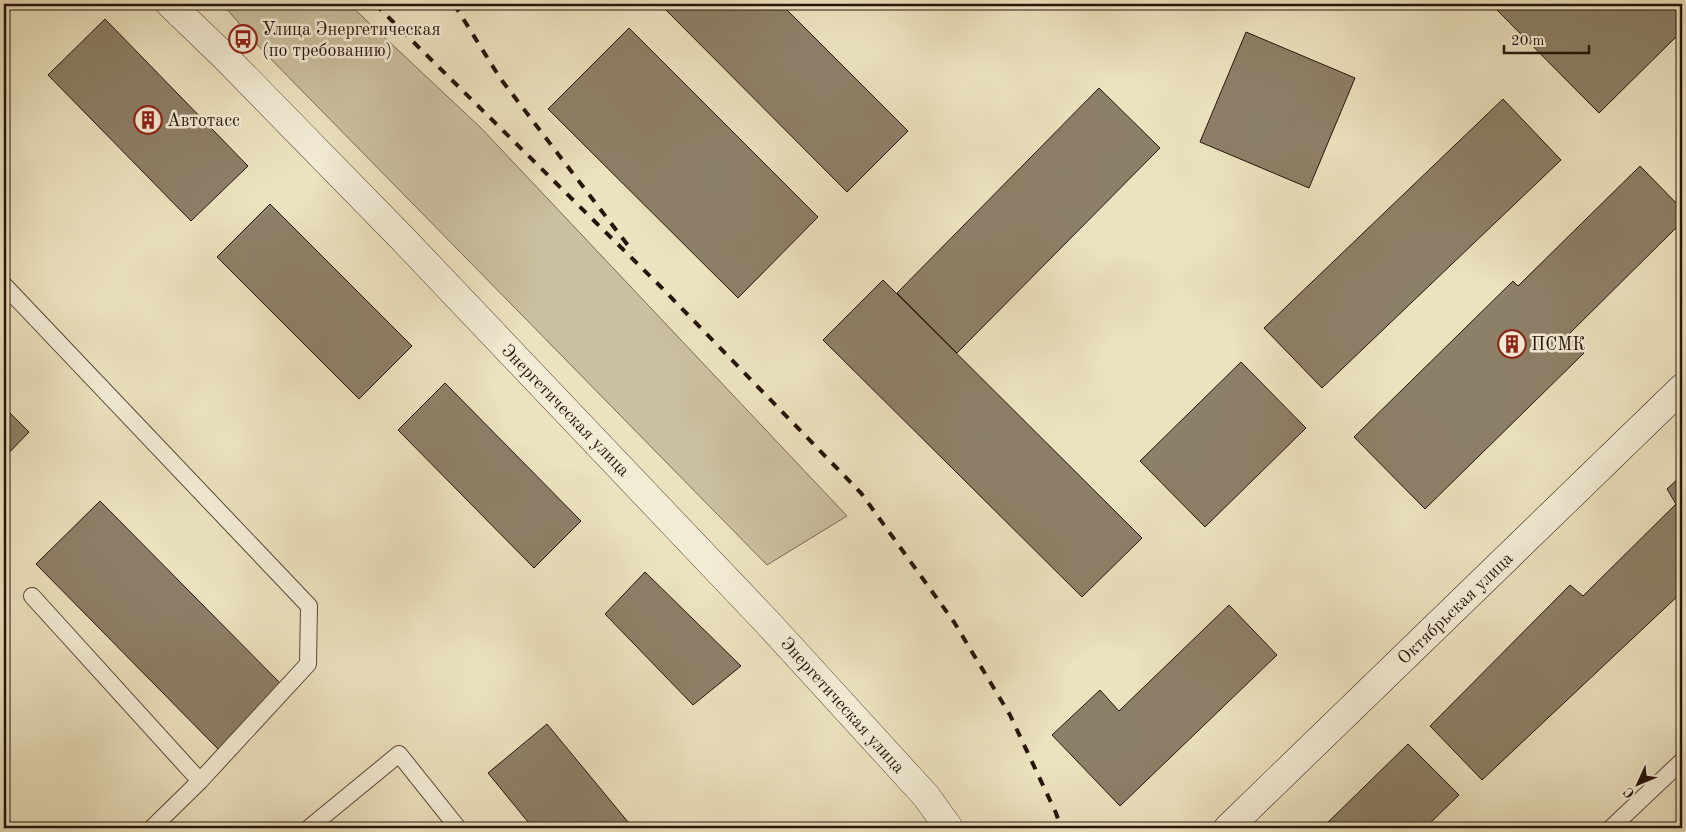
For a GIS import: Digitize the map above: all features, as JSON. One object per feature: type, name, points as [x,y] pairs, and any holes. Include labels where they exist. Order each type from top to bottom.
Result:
[{"type":"street","name":"Энергетическая улица","points":[[170,4],[226,58],[402,238],[767,622],[926,796],[949,828]]},
{"type":"street","name":"Октябрьская улица","points":[[1228,828],[1682,388]]},
{"type":"lane","points":[[4,285],[309,606],[308,664],[200,781],[152,828]]},
{"type":"lane","points":[[32,596],[200,781]]},
{"type":"lane","points":[[309,828],[399,754],[458,828]]},
{"type":"lane","points":[[1611,828],[1682,762]]},
{"type":"shaded area","points":[[235,4],[349,4],[481,128],[847,516],[767,565],[263,51],[225,7]]},
{"type":"building","points":[[660,4],[781,4],[908,131],[847,192]]},
{"type":"building","points":[[1491,4],[1682,4],[1682,31],[1599,113]]},
{"type":"building","name":"Автотасс","points":[[105,19],[248,166],[191,221],[48,75]]},
{"type":"building","points":[[629,28],[818,217],[738,298],[548,109]]},
{"type":"building","points":[[1246,32],[1355,78],[1309,188],[1200,142]]},
{"type":"building","points":[[1099,88],[1160,148],[957,353],[897,293]]},
{"type":"building","points":[[1503,99],[1561,160],[1322,388],[1264,328]]},
{"type":"building","name":"ПСМК","points":[[1640,166],[1682,209],[1682,222],[1567,336],[1584,353],[1425,509],[1354,437],[1513,281],[1518,286]]},
{"type":"building","points":[[270,204],[412,346],[359,399],[217,257]]},
{"type":"building","points":[[883,280],[1142,538],[1082,597],[823,340]]},
{"type":"building","points":[[1241,362],[1306,428],[1205,527],[1140,461]]},
{"type":"building","points":[[445,383],[581,521],[534,568],[398,430]]},
{"type":"building","points":[[4,407],[29,432],[4,458]]},
{"type":"building","points":[[1682,475],[1682,592],[1482,780],[1430,726],[1570,585],[1583,596],[1676,504],[1667,489]]},
{"type":"building","points":[[100,501],[282,685],[218,749],[36,564]]},
{"type":"building","points":[[645,572],[741,666],[693,705],[605,614]]},
{"type":"building","points":[[1229,605],[1277,655],[1120,806],[1052,735],[1100,690],[1119,711]]},
{"type":"building","points":[[547,724],[633,828],[533,828],[488,773]]},
{"type":"building","points":[[1408,744],[1459,795],[1425,828],[1322,828]]},
{"type":"railway","points":[[375,4],[659,285],[861,493],[954,622],[1010,715],[1056,813],[1061,828]]},
{"type":"railway","points":[[454,4],[500,78],[633,252]]},
{"type":"place","name":"Улица Энергетическая (по требованию)","points":[[243,39]]},
{"type":"place","name":"Автотасс","points":[[148,120]]},
{"type":"place","name":"ПСМК","points":[[1512,344]]}]
